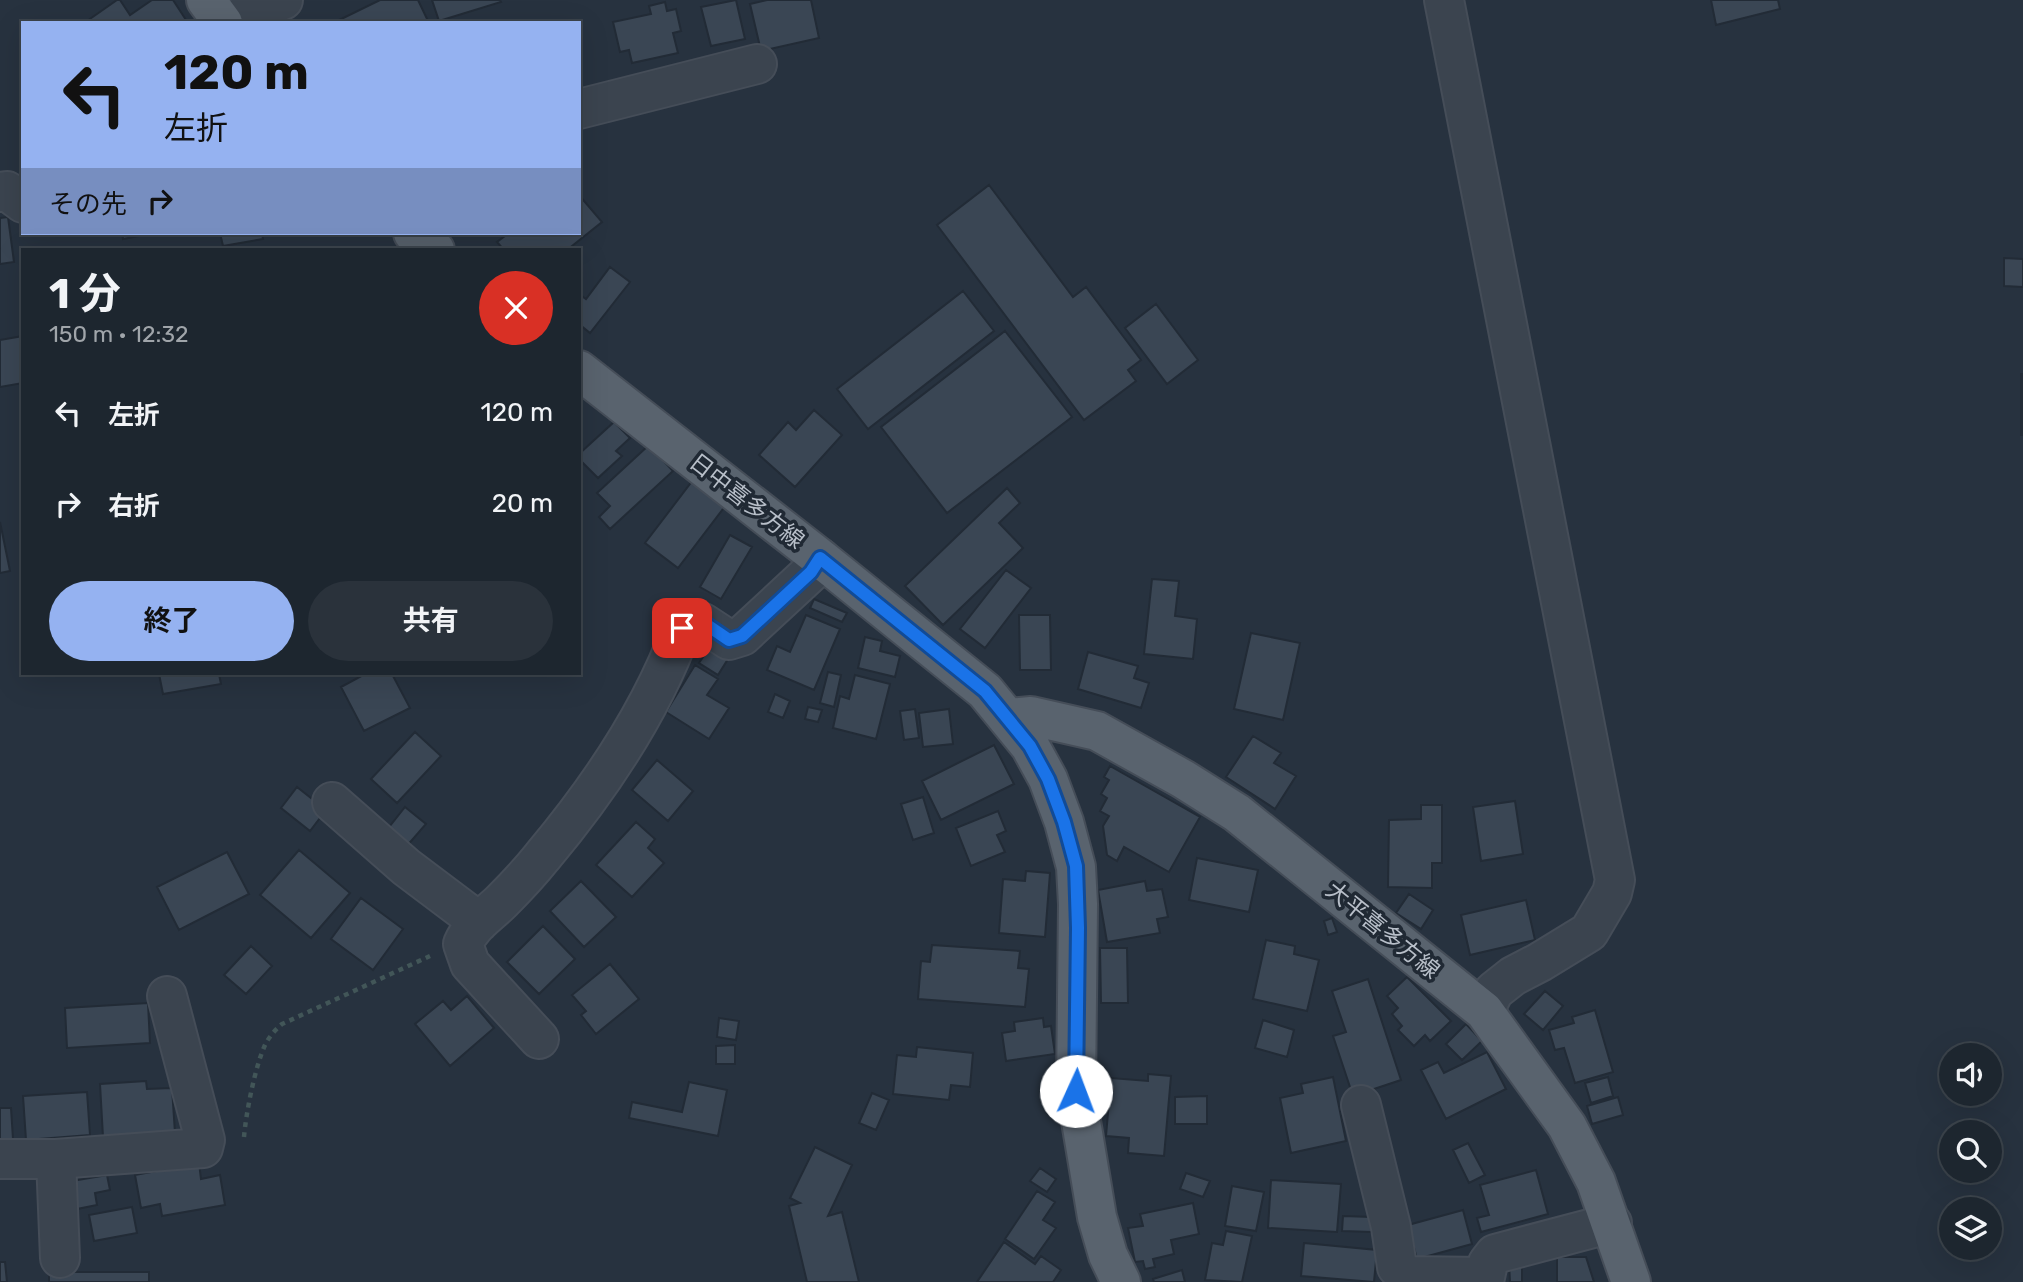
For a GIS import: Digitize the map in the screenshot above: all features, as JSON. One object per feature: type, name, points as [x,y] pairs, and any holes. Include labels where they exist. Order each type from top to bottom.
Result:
[{"type":"main road","points":[[206,0],[222,21]]},
{"type":"main road","name":"日中喜多方線","points":[[581,372],[985,691],[1030,746],[1048,779],[1076,866],[1076,1091],[1097,1217],[1108,1255],[1121,1282]]},
{"type":"main road","name":"大平喜多方線","points":[[1007,718],[1031,716],[1097,732],[1183,779],[1237,813],[1484,1011],[1567,1126],[1597,1182],[1631,1282]]},
{"type":"street","points":[[229,21],[283,0]]},
{"type":"street","points":[[1444,0],[1615,880],[1612,893],[1589,932],[1513,976],[1494,991],[1484,1011]]},
{"type":"street","points":[[581,108],[757,64]]},
{"type":"street","points":[[0,192],[7,191],[21,201]]},
{"type":"street","points":[[540,1039],[470,964],[471,933],[541,858],[593,791],[646,711],[667,671],[682,628],[704,623],[729,640],[742,636],[811,572],[820,558]]},
{"type":"street","points":[[332,802],[406,867],[471,933]]},
{"type":"street","points":[[0,1160],[56,1159],[203,1148],[205,1140],[167,996]]},
{"type":"street","points":[[1361,1105],[1391,1227],[1397,1267],[1406,1276],[1485,1277],[1488,1263],[1495,1254],[1612,1223]]},
{"type":"street","points":[[56,1159],[60,1258]]},
{"type":"path","points":[[205,1140],[226,1146],[244,1138],[260,1058],[266,1043],[282,1024],[367,987],[471,933]]},
{"type":"building","points":[[117,0],[120,0],[130,15],[152,0],[173,0],[187,21],[87,21]]},
{"type":"building","points":[[380,0],[418,0],[428,21],[337,21]]},
{"type":"building","points":[[432,0],[500,0],[501,2],[439,21]]},
{"type":"building","points":[[736,0],[745,39],[711,46],[701,7]]},
{"type":"building","points":[[767,0],[811,0],[819,38],[761,51],[750,4]]},
{"type":"building","points":[[1711,0],[1778,0],[1780,9],[1716,25]]},
{"type":"building","points":[[665,2],[667,11],[676,9],[681,31],[673,33],[678,53],[632,63],[629,50],[620,52],[613,22],[651,14],[649,6]]},
{"type":"building","points":[[989,185],[1073,297],[1086,287],[1141,360],[1128,370],[1136,381],[1084,420],[937,225]]},
{"type":"building","points":[[581,197],[602,222],[570,248],[502,248],[497,242],[506,235],[581,235]]},
{"type":"building","points":[[8,217],[14,262],[0,264],[0,218]]},
{"type":"building","points":[[122,235],[144,235],[123,239]]},
{"type":"building","points":[[220,235],[262,235],[263,239],[223,246]]},
{"type":"building","points":[[2004,258],[2023,259],[2023,287],[2004,286]]},
{"type":"building","points":[[610,267],[630,282],[590,333],[581,326],[581,295],[586,299]]},
{"type":"building","points":[[963,291],[994,331],[868,429],[837,389]]},
{"type":"building","points":[[1156,304],[1198,360],[1167,384],[1125,328]]},
{"type":"building","points":[[1005,331],[1072,417],[947,513],[881,427]]},
{"type":"building","points":[[21,336],[21,383],[0,387],[0,340]]},
{"type":"building","points":[[2023,374],[2023,435],[2021,435]]},
{"type":"building","points":[[814,410],[842,435],[795,487],[759,455],[788,422],[796,430]]},
{"type":"building","points":[[614,422],[630,438],[616,451],[622,456],[598,478],[581,461],[581,452]]},
{"type":"building","points":[[649,445],[673,471],[610,529],[599,517],[610,506],[597,493]]},
{"type":"building","points":[[693,480],[726,505],[678,568],[645,543]]},
{"type":"building","points":[[1007,488],[1020,503],[999,523],[1023,548],[943,625],[905,586]]},
{"type":"building","points":[[0,522],[10,571],[0,573]]},
{"type":"building","points":[[730,535],[752,547],[721,599],[700,587]]},
{"type":"building","points":[[1006,570],[1031,588],[985,648],[960,629]]},
{"type":"building","points":[[1152,579],[1179,581],[1175,616],[1197,619],[1193,659],[1144,654]]},
{"type":"building","points":[[814,599],[847,613],[842,622],[810,608]]},
{"type":"building","points":[[806,615],[840,629],[814,690],[767,670],[777,646],[790,652]]},
{"type":"building","points":[[1019,615],[1050,615],[1051,670],[1020,670]]},
{"type":"building","points":[[1251,633],[1300,643],[1283,720],[1234,709]]},
{"type":"building","points":[[865,637],[882,641],[880,651],[900,656],[895,677],[858,668]]},
{"type":"building","points":[[709,648],[728,659],[718,675],[699,663]]},
{"type":"building","points":[[1088,652],[1138,666],[1134,678],[1149,683],[1141,708],[1078,689]]},
{"type":"building","points":[[695,665],[718,679],[707,695],[729,708],[709,739],[666,712]]},
{"type":"building","points":[[828,672],[841,675],[834,707],[820,703]]},
{"type":"building","points":[[159,675],[219,675],[221,684],[163,694]]},
{"type":"building","points":[[363,675],[393,675],[410,708],[364,731],[341,687]]},
{"type":"building","points":[[855,675],[890,684],[876,739],[833,728],[840,696],[849,699]]},
{"type":"building","points":[[775,694],[790,701],[783,718],[768,712]]},
{"type":"building","points":[[808,707],[822,710],[818,722],[805,719]]},
{"type":"building","points":[[915,709],[919,738],[904,740],[900,711]]},
{"type":"building","points":[[949,709],[953,744],[923,747],[919,713]]},
{"type":"building","points":[[415,732],[441,756],[397,803],[371,779]]},
{"type":"building","points":[[1253,736],[1281,753],[1274,763],[1296,776],[1275,809],[1226,777]]},
{"type":"building","points":[[994,745],[1014,784],[941,820],[922,781]]},
{"type":"building","points":[[657,760],[693,791],[668,821],[632,790]]},
{"type":"building","points":[[1110,766],[1200,817],[1169,872],[1124,847],[1117,861],[1107,855],[1103,826],[1109,816],[1100,811],[1107,798],[1101,794],[1109,780],[1104,777]]},
{"type":"building","points":[[297,787],[326,810],[310,831],[281,808]]},
{"type":"building","points":[[923,797],[934,833],[913,840],[901,804]]},
{"type":"building","points":[[1515,801],[1523,854],[1481,861],[1473,807]]},
{"type":"building","points":[[1421,805],[1442,805],[1442,863],[1432,863],[1432,888],[1388,887],[1389,820],[1421,819]]},
{"type":"building","points":[[405,807],[426,824],[406,847],[386,831]]},
{"type":"building","points":[[998,811],[1006,831],[997,835],[1005,852],[971,866],[956,828]]},
{"type":"building","points":[[636,822],[655,839],[648,848],[664,863],[632,897],[596,865]]},
{"type":"building","points":[[299,850],[350,893],[311,938],[260,895]]},
{"type":"building","points":[[227,852],[249,894],[179,930],[157,887]]},
{"type":"building","points":[[1197,858],[1258,870],[1249,912],[1189,900]]},
{"type":"building","points":[[1026,871],[1050,873],[1045,937],[999,933],[1003,879],[1025,881]]},
{"type":"building","points":[[581,881],[616,917],[584,947],[550,911]]},
{"type":"building","points":[[1145,881],[1147,891],[1162,889],[1168,917],[1157,919],[1160,933],[1107,942],[1098,890]]},
{"type":"building","points":[[1409,894],[1433,910],[1421,929],[1396,913]]},
{"type":"building","points":[[361,898],[403,929],[373,970],[331,939]]},
{"type":"building","points":[[1526,900],[1535,940],[1470,955],[1461,915]]},
{"type":"building","points":[[1332,918],[1337,932],[1328,935],[1324,921]]},
{"type":"building","points":[[543,926],[575,959],[539,994],[507,962]]},
{"type":"building","points":[[1266,940],[1295,946],[1294,954],[1319,960],[1307,1011],[1253,999]]},
{"type":"building","points":[[932,945],[1020,951],[1018,968],[1029,969],[1025,1007],[918,999],[921,961],[930,962]]},
{"type":"building","points":[[251,946],[272,966],[246,994],[224,975]]},
{"type":"building","points":[[1100,948],[1127,948],[1128,1003],[1101,1003]]},
{"type":"building","points":[[610,964],[639,999],[596,1034],[581,1015],[586,1011],[572,995]]},
{"type":"building","points":[[1407,977],[1451,1021],[1430,1041],[1425,1035],[1414,1046],[1398,1030],[1402,1026],[1392,1014],[1398,1008],[1387,996]]},
{"type":"building","points":[[1368,979],[1401,1080],[1353,1096],[1333,1036],[1346,1032],[1332,991]]},
{"type":"building","points":[[1545,991],[1563,1006],[1543,1030],[1524,1014]]},
{"type":"building","points":[[467,996],[494,1028],[450,1066],[415,1024],[443,1001],[451,1010]]},
{"type":"building","points":[[148,1003],[150,1043],[67,1048],[65,1008]]},
{"type":"building","points":[[1595,1010],[1613,1072],[1575,1083],[1564,1048],[1555,1050],[1549,1030],[1574,1023],[1572,1017]]},
{"type":"building","points":[[719,1018],[739,1021],[736,1040],[717,1037]]},
{"type":"building","points":[[1043,1018],[1044,1027],[1051,1026],[1055,1054],[1006,1061],[1002,1033],[1015,1031],[1014,1022]]},
{"type":"building","points":[[1263,1020],[1294,1030],[1287,1057],[1255,1048]]},
{"type":"building","points":[[1466,1024],[1482,1041],[1462,1060],[1446,1044]]},
{"type":"building","points":[[735,1045],[735,1064],[716,1064],[716,1046]]},
{"type":"building","points":[[917,1047],[973,1053],[970,1087],[951,1085],[949,1100],[893,1094],[897,1055],[916,1057]]},
{"type":"building","points":[[1487,1052],[1506,1089],[1446,1119],[1421,1070],[1438,1062],[1444,1073]]},
{"type":"building","points":[[1148,1074],[1171,1076],[1164,1156],[1128,1153],[1129,1138],[1106,1136],[1111,1078],[1148,1081]]},
{"type":"building","points":[[1333,1077],[1346,1141],[1291,1153],[1280,1098],[1303,1093],[1301,1084]]},
{"type":"building","points":[[1608,1077],[1613,1096],[1591,1103],[1585,1083]]},
{"type":"building","points":[[146,1081],[147,1089],[172,1088],[175,1133],[103,1137],[100,1084]]},
{"type":"building","points":[[689,1082],[727,1090],[718,1136],[629,1118],[632,1102],[682,1112]]},
{"type":"building","points":[[87,1092],[90,1135],[26,1140],[23,1096]]},
{"type":"building","points":[[872,1093],[889,1100],[876,1130],[859,1123]]},
{"type":"building","points":[[1207,1096],[1207,1124],[1175,1124],[1175,1097]]},
{"type":"building","points":[[1618,1097],[1623,1115],[1592,1124],[1587,1106]]},
{"type":"building","points":[[0,1108],[11,1108],[13,1139],[0,1140]]},
{"type":"building","points":[[1468,1143],[1485,1175],[1469,1183],[1453,1150]]},
{"type":"building","points":[[815,1147],[852,1165],[828,1216],[842,1212],[859,1282],[807,1282],[789,1206],[800,1203],[790,1198]]},
{"type":"building","points":[[199,1163],[201,1179],[220,1175],[225,1205],[162,1216],[160,1204],[141,1208],[135,1175]]},
{"type":"building","points":[[1040,1168],[1056,1179],[1047,1192],[1030,1181]]},
{"type":"building","points":[[1536,1170],[1548,1214],[1481,1232],[1477,1218],[1489,1215],[1480,1185]]},
{"type":"building","points":[[1186,1173],[1210,1181],[1203,1197],[1180,1189]]},
{"type":"building","points":[[107,1175],[110,1190],[95,1193],[97,1205],[77,1209],[72,1181]]},
{"type":"building","points":[[1271,1180],[1341,1184],[1337,1232],[1268,1228]]},
{"type":"building","points":[[1232,1186],[1264,1192],[1256,1231],[1225,1226]]},
{"type":"building","points":[[1037,1191],[1055,1202],[1043,1220],[1056,1228],[1034,1259],[1005,1239]]},
{"type":"building","points":[[1193,1203],[1199,1234],[1171,1240],[1174,1254],[1153,1259],[1155,1267],[1145,1269],[1143,1261],[1135,1262],[1128,1228],[1143,1226],[1140,1214]]},
{"type":"building","points":[[132,1207],[137,1233],[94,1241],[89,1215]]},
{"type":"building","points":[[1463,1210],[1472,1244],[1417,1259],[1408,1225]]},
{"type":"building","points":[[1343,1216],[1372,1217],[1372,1232],[1342,1231]]},
{"type":"building","points":[[1226,1231],[1252,1236],[1242,1282],[1205,1280],[1212,1243],[1223,1245]]},
{"type":"building","points":[[1004,1242],[1035,1264],[1041,1256],[1061,1270],[1053,1282],[977,1282]]},
{"type":"building","points":[[1304,1243],[1377,1250],[1374,1282],[1301,1276]]},
{"type":"building","points":[[1557,1257],[1586,1257],[1594,1282],[1557,1282]]},
{"type":"building","points":[[0,1262],[5,1262],[7,1282],[0,1282]]},
{"type":"building","points":[[1509,1262],[1522,1262],[1522,1282],[1510,1282]]},
{"type":"building","points":[[1182,1270],[1185,1282],[1154,1282],[1153,1279]]},
{"type":"building","points":[[49,1272],[149,1272],[149,1282],[49,1282]]},
{"type":"route","points":[[682,628],[704,623],[729,640],[742,636],[811,572],[820,558],[985,691],[1030,746],[1048,779],[1076,866],[1076,1091]]}]
